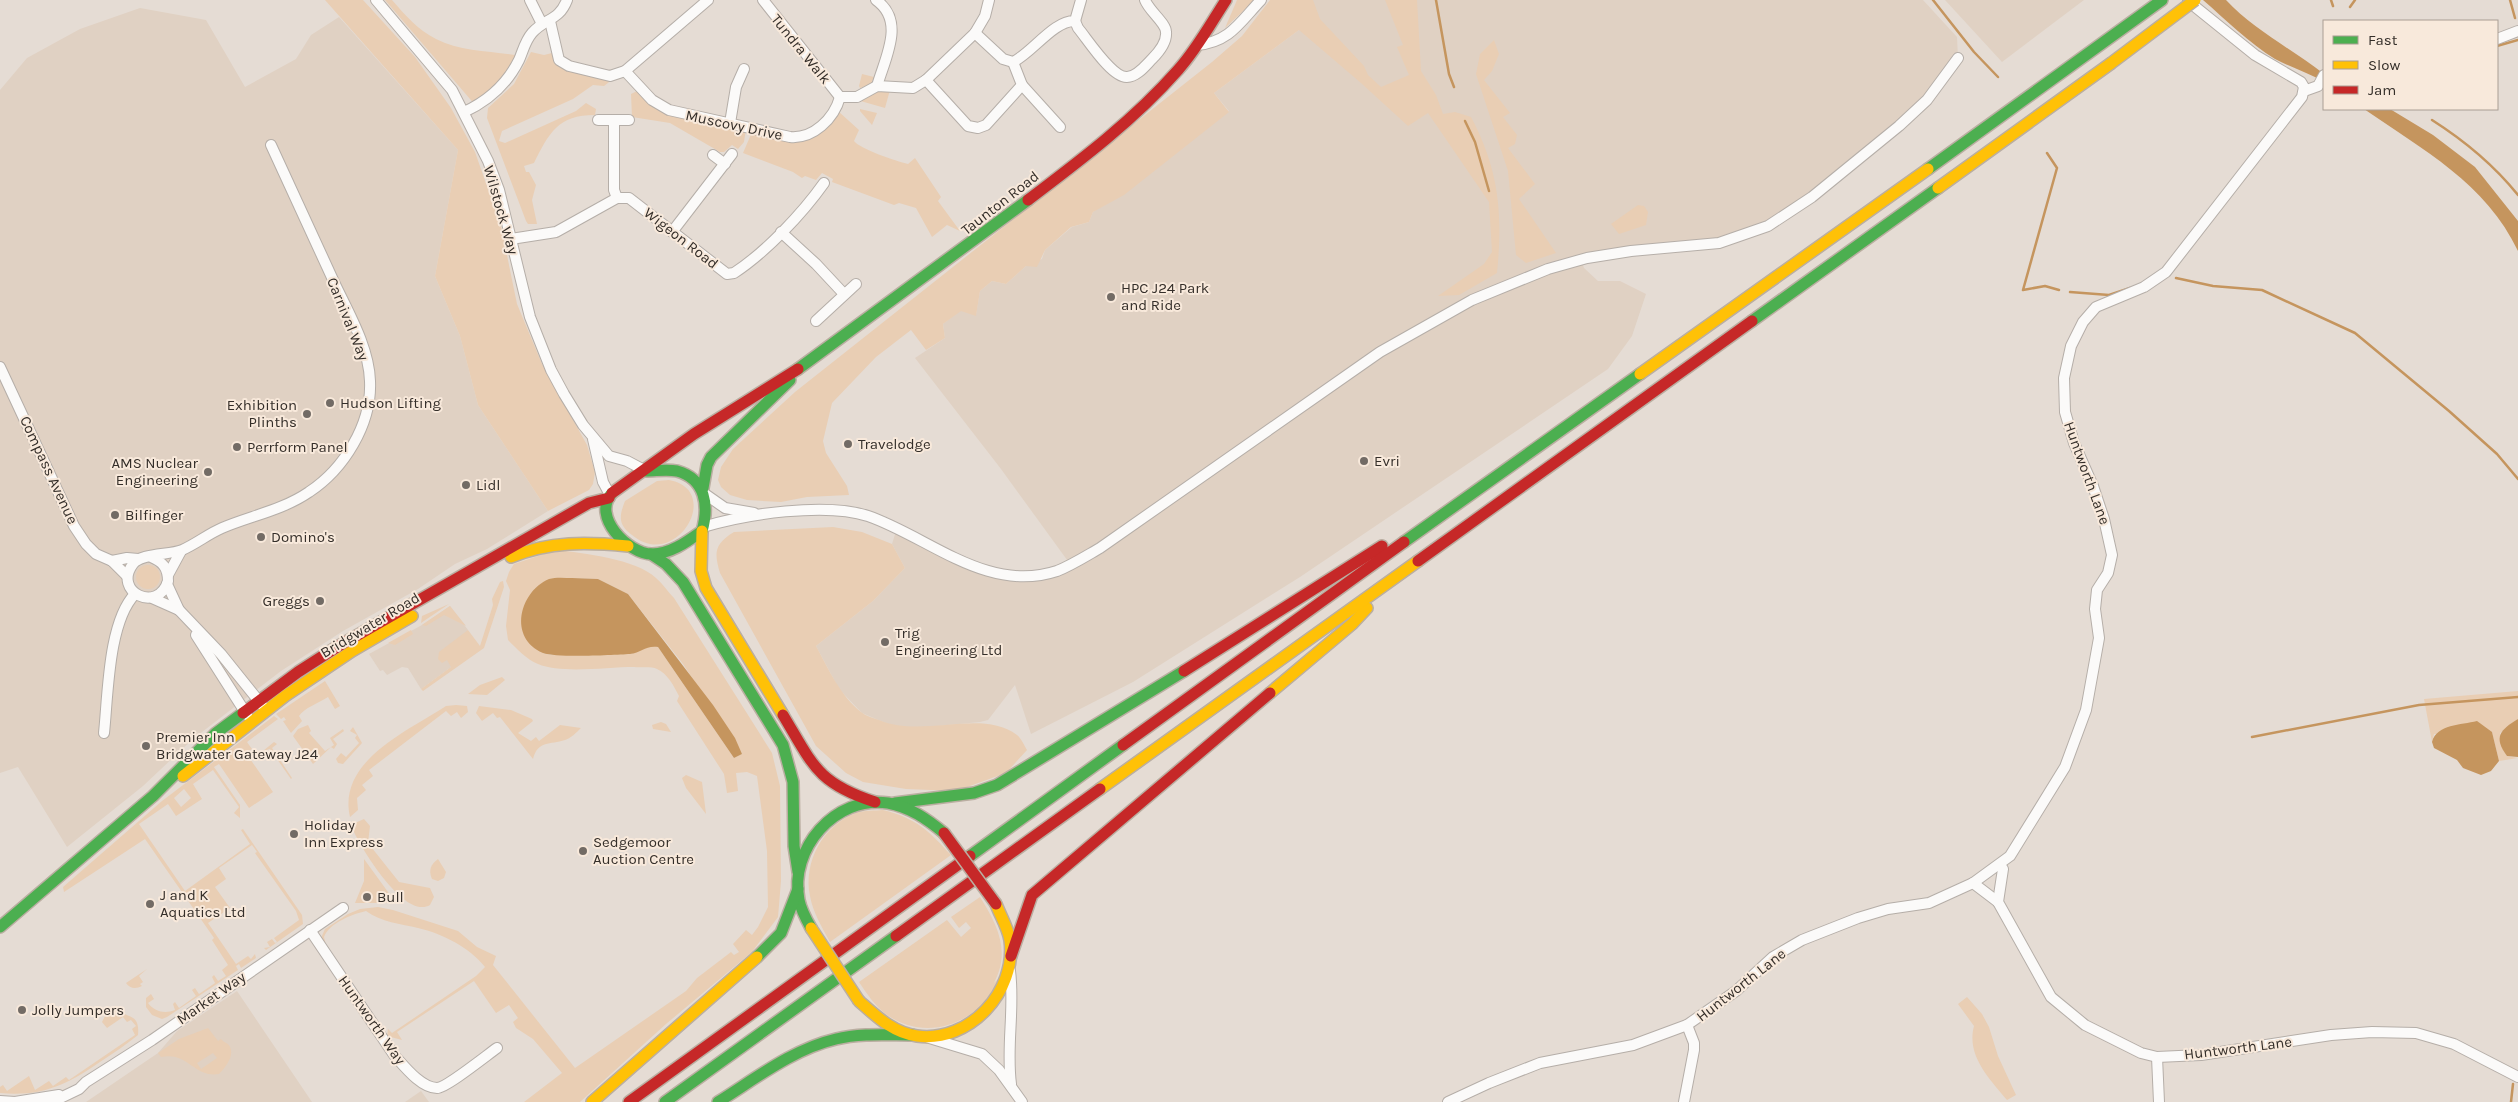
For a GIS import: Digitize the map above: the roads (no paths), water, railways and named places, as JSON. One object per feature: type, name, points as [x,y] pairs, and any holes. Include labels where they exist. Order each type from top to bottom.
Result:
[{"type":"main road","name":"Taunton Road","points":[[646,471],[694,434],[805,365],[971,244],[1090,153],[1159,91],[1197,45],[1226,0]]},
{"type":"main road","points":[[629,1102],[1434,521],[2162,0]]},
{"type":"main road","points":[[665,1102],[1393,581],[2110,64],[2195,0]]},
{"type":"main road","name":"Taunton Road","points":[[704,491],[707,465],[711,457],[805,365]]},
{"type":"main road","points":[[875,802],[841,791],[829,784],[814,766],[706,588],[701,571],[703,529],[707,507],[704,491],[680,472],[646,471],[609,497],[609,523],[618,537],[628,546],[651,554],[666,564],[683,582],[783,746],[793,782],[794,846],[798,872],[798,889],[802,911],[811,928],[859,1001],[875,1018],[892,1028],[912,1035]]},
{"type":"main road","name":"Bridgwater Road","points":[[0,927],[153,796],[192,769],[251,721],[262,705],[337,647],[589,504],[609,497]]},
{"type":"main road","points":[[798,872],[809,841],[822,825],[835,814],[850,807],[875,802],[895,803],[965,794],[997,785],[1261,624],[1382,546],[1434,521]]},
{"type":"main road","points":[[651,554],[676,548],[703,529]]},
{"type":"main road","name":"Bridgwater Road","points":[[153,796],[181,766],[245,711],[262,705],[513,556],[534,547],[582,541],[628,546]]},
{"type":"main road","points":[[1011,956],[1032,895],[1352,624],[1393,581]]},
{"type":"main road","points":[[718,1102],[810,1047],[836,1038],[861,1035],[912,1035],[925,1037],[955,1032],[984,1016],[998,999],[1010,970],[1011,956],[1009,933],[996,904],[944,833],[919,812],[895,803]]},
{"type":"main road","points":[[592,1102],[777,939],[786,922],[798,889]]},
{"type":"street","name":"Wilstock Way","points":[[376,0],[439,72],[464,112],[488,161],[499,190],[523,296],[538,340],[564,394],[593,438],[609,456],[627,461],[646,471]]},
{"type":"street","points":[[530,0],[546,23],[557,54],[563,63],[610,76],[625,71],[708,0]]},
{"type":"street","points":[[464,112],[476,106],[499,89],[518,62],[529,37],[563,11],[568,0]]},
{"type":"street","name":"Tundra Walk","points":[[763,0],[840,97]]},
{"type":"street","points":[[876,0],[889,14],[893,32],[877,86]]},
{"type":"street","points":[[840,97],[858,97],[877,86],[906,89],[926,80],[975,33],[985,16],[989,0]]},
{"type":"street","points":[[1081,0],[1076,21],[1078,28],[1113,70],[1122,76],[1132,76],[1159,52],[1167,34],[1166,28],[1148,8],[1145,0]]},
{"type":"street","points":[[1197,45],[1213,44],[1224,38],[1261,0]]},
{"type":"street","points":[[2188,0],[2255,55],[2302,82],[2304,91],[2318,86],[2323,77]]},
{"type":"street","points":[[975,33],[1003,59],[1013,62],[1021,58],[1056,28],[1068,22],[1076,21]]},
{"type":"street","points":[[2498,39],[2518,31]]},
{"type":"street","points":[[703,529],[726,520],[760,515],[804,511],[858,514],[896,528],[951,557],[988,571],[1014,575],[1055,571],[1100,548],[1380,352],[1472,300],[1548,269],[1587,258],[1631,251],[1719,243],[1768,226],[1812,196],[1899,126],[1927,100],[1958,58]]},
{"type":"street","points":[[1013,62],[1022,86],[1028,90],[1060,128]]},
{"type":"street","points":[[730,123],[736,88],[744,69]]},
{"type":"street","name":"Muscovy Drive","points":[[625,71],[660,106],[680,113],[790,137],[805,136],[826,121],[838,107],[840,97]]},
{"type":"street","points":[[926,80],[968,126],[978,128],[986,125],[1022,86]]},
{"type":"street","name":"Huntworth Lane","points":[[1448,1102],[1540,1063],[1633,1045],[1687,1026],[1736,991],[1773,957],[1802,940],[1833,926],[1873,914],[1929,903],[1973,883],[2010,856],[2065,766],[2086,710],[2098,638],[2095,609],[2097,590],[2108,574],[2112,556],[2104,519],[2093,486],[2074,443],[2065,412],[2064,378],[2071,346],[2083,322],[2096,307],[2144,286],[2166,272],[2302,97],[2304,91]]},
{"type":"street","points":[[598,120],[629,120]]},
{"type":"street","points":[[511,239],[562,230],[616,198],[614,120]]},
{"type":"street","name":"Carnival Way","points":[[151,557],[181,551],[222,528],[277,508],[308,493],[328,478],[344,458],[365,420],[370,380],[364,352],[271,145]]},
{"type":"street","points":[[672,232],[732,154]]},
{"type":"street","points":[[713,156],[725,164]]},
{"type":"street","name":"Wigeon Road","points":[[616,198],[628,198],[634,201],[726,274],[734,273],[741,268],[781,232],[810,202],[824,183]]},
{"type":"street","points":[[781,232],[816,264],[844,294]]},
{"type":"street","points":[[816,321],[856,284]]},
{"type":"street","name":"Compass Avenue","points":[[0,367],[74,526],[86,544],[96,554],[112,561],[127,576]]},
{"type":"street","name":"Wilstock Way","points":[[593,438],[603,482],[609,497]]},
{"type":"street","points":[[704,491],[725,508],[760,515]]},
{"type":"street","points":[[152,598],[160,593],[181,551]]},
{"type":"street","points":[[112,561],[127,558],[138,560],[151,557],[160,561],[178,610],[221,654],[262,705]]},
{"type":"street","points":[[138,560],[133,564],[127,576],[131,589],[135,594],[152,598],[178,610]]},
{"type":"street","points":[[104,732],[106,694],[113,649],[125,612],[135,594]]},
{"type":"street","points":[[186,619],[251,721]]},
{"type":"street","points":[[1973,883],[1998,902],[2003,869],[2000,865]]},
{"type":"street","name":"Huntworth Lane","points":[[1998,902],[2051,997],[2085,1025],[2141,1053],[2157,1057],[2201,1055],[2331,1035],[2408,1032],[2434,1037],[2454,1044],[2518,1077]]},
{"type":"street","name":"Market Way","points":[[52,1102],[79,1089],[86,1082],[152,1040],[343,908]]},
{"type":"street","name":"Huntworth Way","points":[[310,930],[386,1044],[405,1068],[429,1086],[442,1087],[497,1048]]},
{"type":"street","points":[[1010,970],[1012,988],[1008,1055],[1011,1085]]},
{"type":"street","points":[[1684,1102],[1694,1050],[1694,1043],[1687,1026]]},
{"type":"street","points":[[925,1037],[982,1054],[999,1070],[1022,1102]]},
{"type":"street","points":[[2157,1057],[2159,1102]]},
{"type":"street","name":"Market Way","points":[[0,1101],[15,1102],[46,1098],[79,1089]]},
{"type":"waterway","points":[[1436,0],[1449,74],[1454,87]]},
{"type":"waterway","points":[[1933,0],[1974,52],[1998,77]]},
{"type":"waterway","points":[[2331,0],[2333,6]]},
{"type":"waterway","points":[[2350,7],[2355,0]]},
{"type":"waterway","points":[[2510,0],[2515,18]]},
{"type":"waterway","points":[[2498,46],[2518,40]]},
{"type":"waterway","points":[[2432,120],[2478,154],[2499,173],[2518,195]]},
{"type":"waterway","points":[[1465,121],[1475,142],[1489,191]]},
{"type":"waterway","points":[[2047,153],[2057,168],[2023,290],[2045,286],[2059,290]]},
{"type":"waterway","points":[[2176,278],[2213,286],[2262,290],[2355,333],[2449,411],[2497,454],[2518,479]]},
{"type":"waterway","points":[[2070,292],[2109,295],[2130,288]]},
{"type":"waterway","points":[[2252,737],[2419,705],[2518,697]]},
{"type":"waterway","points":[[2511,1102],[2513,1084]]},
{"type":"place","name":"HPC J24 Park and Ride","points":[[1111,297]]},
{"type":"place","name":"Hudson Lifting","points":[[330,403]]},
{"type":"place","name":"Exhibition Plinths","points":[[307,414]]},
{"type":"place","name":"Travelodge","points":[[848,444]]},
{"type":"place","name":"Perrform Panel","points":[[237,447]]},
{"type":"place","name":"Evri","points":[[1364,461]]},
{"type":"place","name":"AMS Nuclear Engineering","points":[[208,472]]},
{"type":"place","name":"Lidl","points":[[466,485]]},
{"type":"place","name":"Bilfinger","points":[[115,515]]},
{"type":"place","name":"Domino's","points":[[261,537]]},
{"type":"place","name":"Greggs","points":[[320,601]]},
{"type":"place","name":"Trig Engineering Ltd","points":[[885,642]]},
{"type":"place","name":"Premier Inn Bridgwater Gateway J24","points":[[146,746]]},
{"type":"place","name":"Holiday Inn Express","points":[[294,834]]},
{"type":"place","name":"Sedgemoor Auction Centre","points":[[583,851]]},
{"type":"place","name":"Bull","points":[[367,897]]},
{"type":"place","name":"J and K Aquatics Ltd","points":[[150,904]]},
{"type":"place","name":"Jolly Jumpers","points":[[22,1010]]}]
